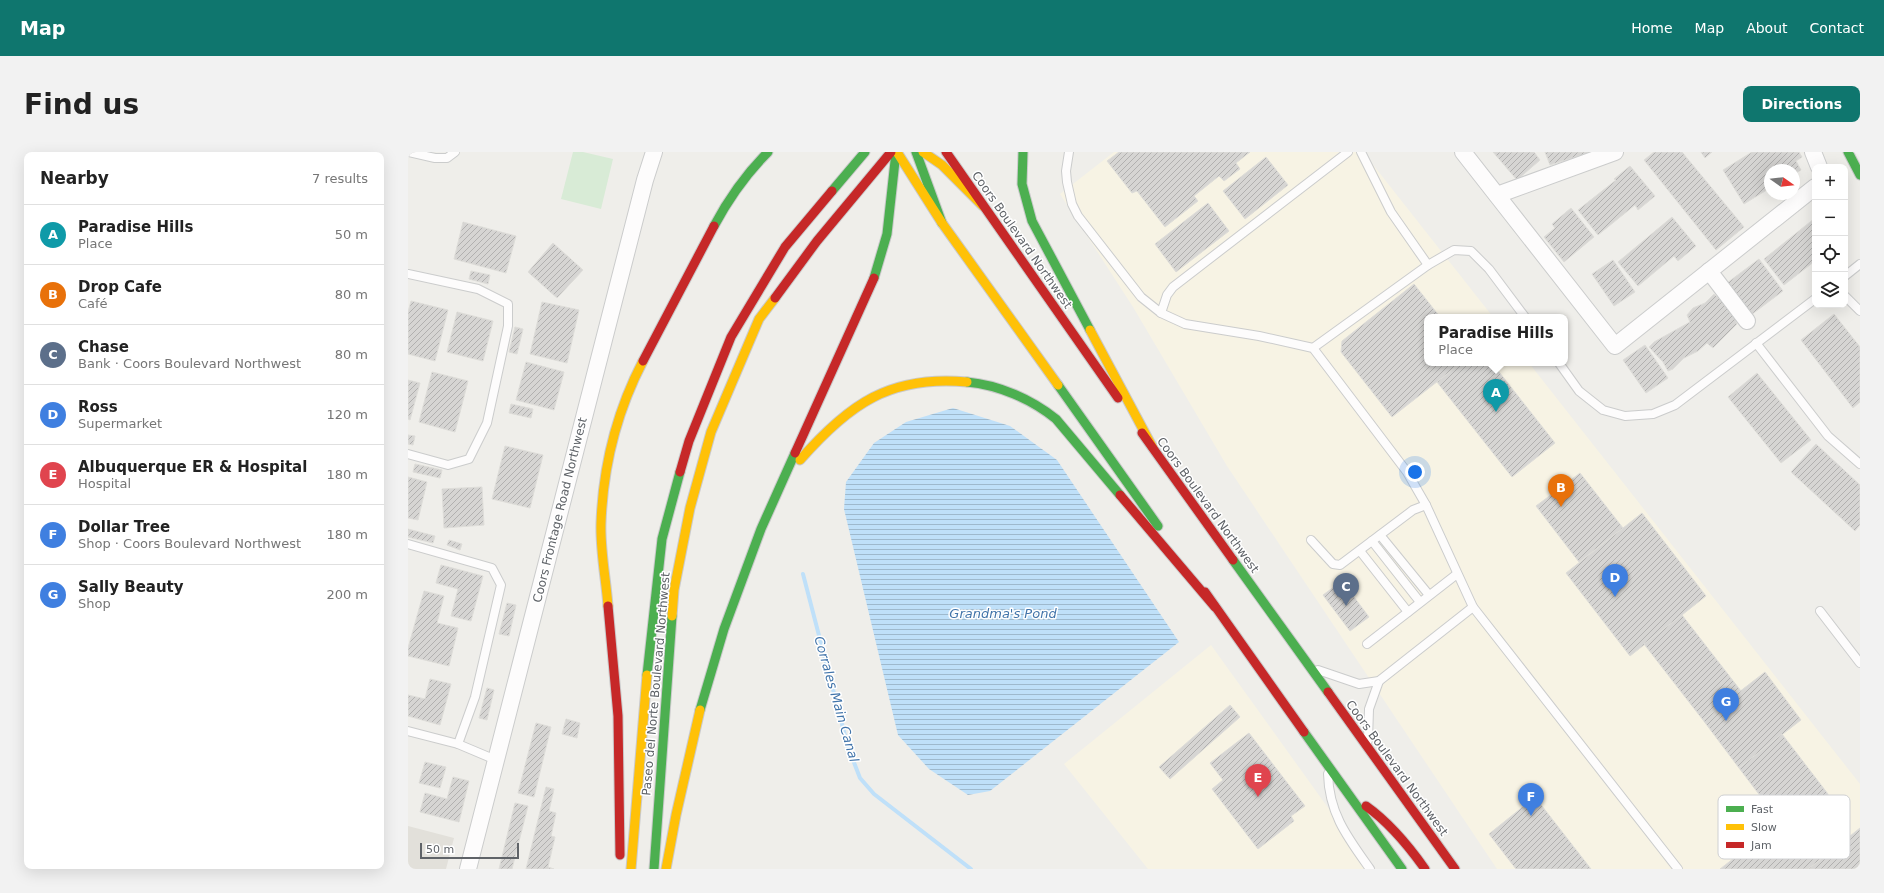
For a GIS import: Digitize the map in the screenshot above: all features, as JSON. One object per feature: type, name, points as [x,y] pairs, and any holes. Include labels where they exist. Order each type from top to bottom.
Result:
[{"type":"main road","points":[[724,209],[748,172],[768,152]]},
{"type":"main road","name":"Paseo del Norte Boulevard Northwest","points":[[631,869],[645,692],[662,539],[689,441],[730,337],[785,247],[866,152]]},
{"type":"main road","name":"Paseo del Norte Boulevard Northwest","points":[[654,869],[674,590],[690,508],[711,432],[759,319],[817,241],[891,152]]},
{"type":"main road","points":[[896,152],[942,223],[1402,869]]},
{"type":"main road","points":[[666,869],[676,815],[696,725],[724,629],[761,529],[875,276],[888,234],[896,152]]},
{"type":"main road","points":[[916,152],[942,223]]},
{"type":"main road","points":[[923,152],[942,165],[983,206]]},
{"type":"main road","name":"Coors Boulevard Northwest","points":[[946,152],[1153,448],[1455,869]]},
{"type":"main road","points":[[1023,152],[1022,184],[1032,221],[1153,448]]},
{"type":"main road","points":[[1848,152],[1860,175]]},
{"type":"main road","points":[[620,861],[618,716],[601,524],[605,476],[616,428],[631,385],[724,209],[743,166]]},
{"type":"main road","points":[[786,475],[828,428],[860,404],[887,389],[920,381],[949,379],[980,383],[1037,405],[1056,419],[1215,607]]},
{"type":"main road","points":[[1350,796],[1368,806],[1385,820],[1409,847],[1425,869]]},
{"type":"street","name":"Coors Frontage Road Northwest","points":[[468,869],[645,180],[654,152]]},
{"type":"street","points":[[1464,152],[1615,346],[1812,189]]},
{"type":"street","points":[[1497,196],[1615,152]]},
{"type":"street","points":[[1812,152],[1818,164]]},
{"type":"street","points":[[1709,271],[1747,321]]},
{"type":"lane","points":[[408,152],[435,158],[447,158],[455,152]]},
{"type":"lane","points":[[1069,152],[1066,171],[1068,194],[1078,216],[1141,297],[1160,313],[1185,324],[1259,336],[1313,348],[1407,472],[1426,505],[1473,607],[1678,869]]},
{"type":"lane","points":[[1160,313],[1165,299],[1173,287],[1348,152]]},
{"type":"lane","points":[[1361,152],[1391,212],[1428,265]]},
{"type":"lane","points":[[1313,348],[1428,265],[1454,250],[1471,251],[1489,269],[1523,314]]},
{"type":"lane","points":[[1848,274],[1860,264]]},
{"type":"lane","points":[[408,274],[478,289],[508,304],[508,326],[487,423],[469,459],[448,466],[408,454]]},
{"type":"lane","points":[[1848,299],[1860,311]]},
{"type":"lane","points":[[1561,366],[1579,391],[1603,410],[1625,416],[1653,414],[1675,405],[1812,301]]},
{"type":"lane","points":[[1756,343],[1828,436],[1860,464]]},
{"type":"lane","points":[[1312,540],[1333,564],[1344,564],[1380,534],[1413,510],[1426,505]]},
{"type":"lane","points":[[1380,534],[1429,596]]},
{"type":"lane","points":[[1372,541],[1420,602]]},
{"type":"lane","points":[[408,544],[492,568],[501,585],[475,697],[458,744]]},
{"type":"lane","points":[[1360,551],[1408,612]]},
{"type":"lane","points":[[1367,644],[1457,574]]},
{"type":"lane","points":[[1310,668],[1358,684],[1379,681],[1473,607]]},
{"type":"lane","points":[[1820,611],[1860,663]]},
{"type":"lane","points":[[1368,749],[1369,709],[1379,681]]},
{"type":"lane","points":[[408,731],[458,744],[496,760]]},
{"type":"lane","points":[[1328,765],[1328,786],[1338,820],[1370,869]]},
{"type":"shaded area","points":[[1114,152],[1363,152],[1491,314],[1424,314],[1424,366],[1531,366],[1860,784],[1860,869],[1497,869],[1227,466],[1133,307],[1060,194]]},
{"type":"shaded area","points":[[1211,645],[1372,869],[1148,869],[1064,764]]},
{"type":"shaded area","points":[[408,826],[454,838],[446,869],[408,869]]},
{"type":"green space","points":[[573,152],[583,152],[613,159],[601,209],[561,199]]},
{"type":"water","name":"Grandma's Pond","points":[[953,408],[1010,426],[1057,460],[1179,642],[990,791],[968,795],[929,769],[898,735],[844,509],[846,482],[874,443],[906,422]]},
{"type":"building","points":[[1119,152],[1250,152],[1236,163],[1240,169],[1224,181],[1219,176],[1194,196],[1198,201],[1165,227],[1137,191],[1132,193],[1107,161]]},
{"type":"building","points":[[1493,152],[1534,152],[1540,160],[1517,180]]},
{"type":"building","points":[[1545,152],[1587,152],[1588,153],[1550,165]]},
{"type":"building","points":[[1654,152],[1682,152],[1744,227],[1716,250],[1644,160]]},
{"type":"building","points":[[1701,152],[1712,152],[1705,158]]},
{"type":"building","points":[[1752,152],[1799,152],[1802,157],[1796,161],[1798,164],[1764,164],[1764,192],[1744,204],[1723,170]]},
{"type":"building","points":[[1266,157],[1288,185],[1245,219],[1223,191]]},
{"type":"building","points":[[1630,166],[1655,196],[1638,210],[1635,205],[1598,235],[1578,210],[1616,180],[1614,179]]},
{"type":"building","points":[[1208,203],[1229,231],[1176,272],[1155,244]]},
{"type":"building","points":[[1571,208],[1594,237],[1564,262],[1544,237],[1555,228],[1552,224]]},
{"type":"building","points":[[1672,217],[1696,246],[1678,261],[1674,256],[1638,286],[1618,262]]},
{"type":"building","points":[[1812,220],[1812,263],[1784,285],[1764,259]]},
{"type":"building","points":[[463,222],[516,236],[506,273],[454,259]]},
{"type":"building","points":[[553,243],[583,270],[557,298],[528,272]]},
{"type":"building","points":[[1759,259],[1783,291],[1751,315],[1727,283]]},
{"type":"building","points":[[1613,260],[1635,292],[1614,306],[1592,274]]},
{"type":"building","points":[[471,271],[490,275],[488,284],[469,279]]},
{"type":"building","points":[[1414,284],[1438,314],[1424,314],[1424,366],[1457,366],[1392,417],[1341,352],[1342,341]]},
{"type":"building","points":[[1714,294],[1732,312],[1737,324],[1713,348],[1707,343],[1698,351],[1684,358],[1673,369],[1668,371],[1663,362],[1649,347],[1654,342],[1690,322],[1687,315],[1693,308],[1705,303]]},
{"type":"building","points":[[411,301],[448,310],[435,361],[408,354],[408,312]]},
{"type":"building","points":[[542,302],[579,310],[567,363],[530,354]]},
{"type":"building","points":[[457,312],[493,321],[483,361],[447,352]]},
{"type":"building","points":[[1834,314],[1860,347],[1860,402],[1853,408],[1801,340]]},
{"type":"building","points":[[515,327],[523,329],[517,354],[509,352]]},
{"type":"building","points":[[1645,345],[1668,378],[1646,393],[1623,360]]},
{"type":"building","points":[[526,362],[564,372],[554,410],[516,400]]},
{"type":"building","points":[[1457,366],[1494,366],[1555,443],[1512,477],[1437,382]]},
{"type":"building","points":[[432,372],[468,381],[455,432],[419,422]]},
{"type":"building","points":[[1757,373],[1811,440],[1781,463],[1728,397]]},
{"type":"building","points":[[408,380],[420,383],[410,420],[408,419]]},
{"type":"building","points":[[511,404],[533,409],[531,418],[509,413]]},
{"type":"building","points":[[408,435],[415,436],[413,445],[408,444]]},
{"type":"building","points":[[1816,444],[1860,485],[1860,525],[1855,531],[1791,472]]},
{"type":"building","points":[[505,446],[543,455],[530,508],[492,499]]},
{"type":"building","points":[[415,464],[442,470],[440,478],[413,472]]},
{"type":"building","points":[[1580,473],[1623,528],[1579,562],[1536,506]]},
{"type":"building","points":[[408,477],[427,482],[418,520],[408,518]]},
{"type":"building","points":[[482,487],[484,525],[444,528],[442,489]]},
{"type":"building","points":[[1642,513],[1706,596],[1630,656],[1566,573]]},
{"type":"building","points":[[408,529],[435,536],[433,543],[408,537]]},
{"type":"building","points":[[449,540],[462,544],[460,550],[447,545]]},
{"type":"building","points":[[441,565],[483,576],[471,621],[451,616],[458,589],[436,583]]},
{"type":"building","points":[[1342,581],[1369,617],[1350,631],[1323,595]]},
{"type":"building","points":[[424,591],[444,596],[437,623],[458,628],[449,666],[408,656],[408,648]]},
{"type":"building","points":[[507,603],[516,605],[509,636],[499,634]]},
{"type":"building","points":[[1682,615],[1741,691],[1703,720],[1644,644]]},
{"type":"building","points":[[1765,672],[1801,720],[1739,768],[1703,720]]},
{"type":"building","points":[[430,679],[451,684],[440,725],[408,716],[408,695],[425,699]]},
{"type":"building","points":[[487,688],[494,690],[487,720],[479,718]]},
{"type":"building","points":[[1230,705],[1240,717],[1170,779],[1159,767]]},
{"type":"building","points":[[566,719],[580,723],[577,738],[562,734]]},
{"type":"building","points":[[536,723],[551,727],[534,797],[518,793]]},
{"type":"building","points":[[1249,733],[1305,806],[1291,816],[1294,821],[1258,849],[1212,789],[1223,780],[1210,763]]},
{"type":"building","points":[[1782,734],[1828,795],[1760,795],[1739,768]]},
{"type":"building","points":[[425,762],[446,767],[440,788],[419,783]]},
{"type":"building","points":[[453,777],[469,781],[459,822],[420,812],[425,793],[447,799]]},
{"type":"building","points":[[546,787],[554,789],[549,811],[556,813],[551,836],[555,837],[548,867],[554,869],[526,869]]},
{"type":"building","points":[[1535,797],[1591,869],[1516,869],[1489,834]]},
{"type":"building","points":[[515,803],[528,806],[512,869],[499,869]]},
{"type":"building","points":[[1860,828],[1860,869],[1808,869],[1821,859],[1850,859],[1850,836]]},
{"type":"building","points":[[1733,859],[1820,860],[1808,869],[1720,869]]},
{"type":"waterway","name":"Corrales Main Canal","points":[[803,574],[848,747],[860,778],[874,794],[971,869]]},
{"type":"traffic: fast","points":[[714,226],[738,187],[768,152]]},
{"type":"traffic: fast","points":[[832,191],[865,152]]},
{"type":"traffic: fast","points":[[874,278],[887,234],[896,152]]},
{"type":"traffic: fast","points":[[916,152],[942,223]]},
{"type":"traffic: fast","points":[[1023,152],[1022,184],[1032,221],[1090,330]]},
{"type":"traffic: fast","points":[[1848,152],[1860,175]]},
{"type":"traffic: fast","points":[[967,382],[991,386],[1014,394],[1036,405],[1056,419],[1120,495]]},
{"type":"traffic: fast","points":[[1058,385],[1158,526]]},
{"type":"traffic: fast","points":[[700,710],[724,629],[761,529],[795,453]]},
{"type":"traffic: fast","points":[[647,675],[662,539],[680,472]]},
{"type":"traffic: fast","points":[[1233,560],[1328,692]]},
{"type":"traffic: fast","points":[[654,869],[672,616]]},
{"type":"traffic: fast","points":[[1304,732],[1402,869]]},
{"type":"traffic: slow","points":[[897,152],[942,223],[1058,385]]},
{"type":"traffic: slow","points":[[923,152],[942,165],[983,206]]},
{"type":"traffic: slow","points":[[672,616],[674,590],[690,508],[711,432],[759,319],[775,298]]},
{"type":"traffic: slow","points":[[1090,330],[1153,448]]},
{"type":"traffic: slow","points":[[608,606],[602,554],[602,502],[608,460],[619,419],[643,361]]},
{"type":"traffic: slow","points":[[800,460],[836,423],[873,397],[893,389],[915,383],[940,381],[967,382]]},
{"type":"traffic: slow","points":[[631,869],[647,675]]},
{"type":"traffic: slow","points":[[666,869],[676,815],[700,710]]},
{"type":"traffic: jam","points":[[775,298],[817,241],[891,152]]},
{"type":"traffic: jam","points":[[946,152],[1118,398]]},
{"type":"traffic: jam","points":[[680,472],[689,441],[731,337],[785,247],[832,191]]},
{"type":"traffic: jam","points":[[643,361],[714,226]]},
{"type":"traffic: jam","points":[[795,453],[874,278]]},
{"type":"traffic: jam","points":[[1142,433],[1233,560]]},
{"type":"traffic: jam","points":[[1120,495],[1215,607]]},
{"type":"traffic: jam","points":[[1205,592],[1304,732]]},
{"type":"traffic: jam","points":[[608,606],[618,716],[620,855]]},
{"type":"traffic: jam","points":[[1328,692],[1455,869]]},
{"type":"traffic: jam","points":[[1366,806],[1398,835],[1425,869]]},
{"type":"place","name":"Paradise Hills","points":[[1496,412]]},
{"type":"place","name":"Drop Cafe","points":[[1561,507]]},
{"type":"place","name":"Ross","points":[[1615,597]]},
{"type":"place","name":"Chase","points":[[1346,606]]},
{"type":"place","name":"Sally Beauty","points":[[1726,721]]},
{"type":"place","name":"Albuquerque ER & Hospital","points":[[1258,797]]},
{"type":"place","name":"Dollar Tree","points":[[1531,816]]}]
